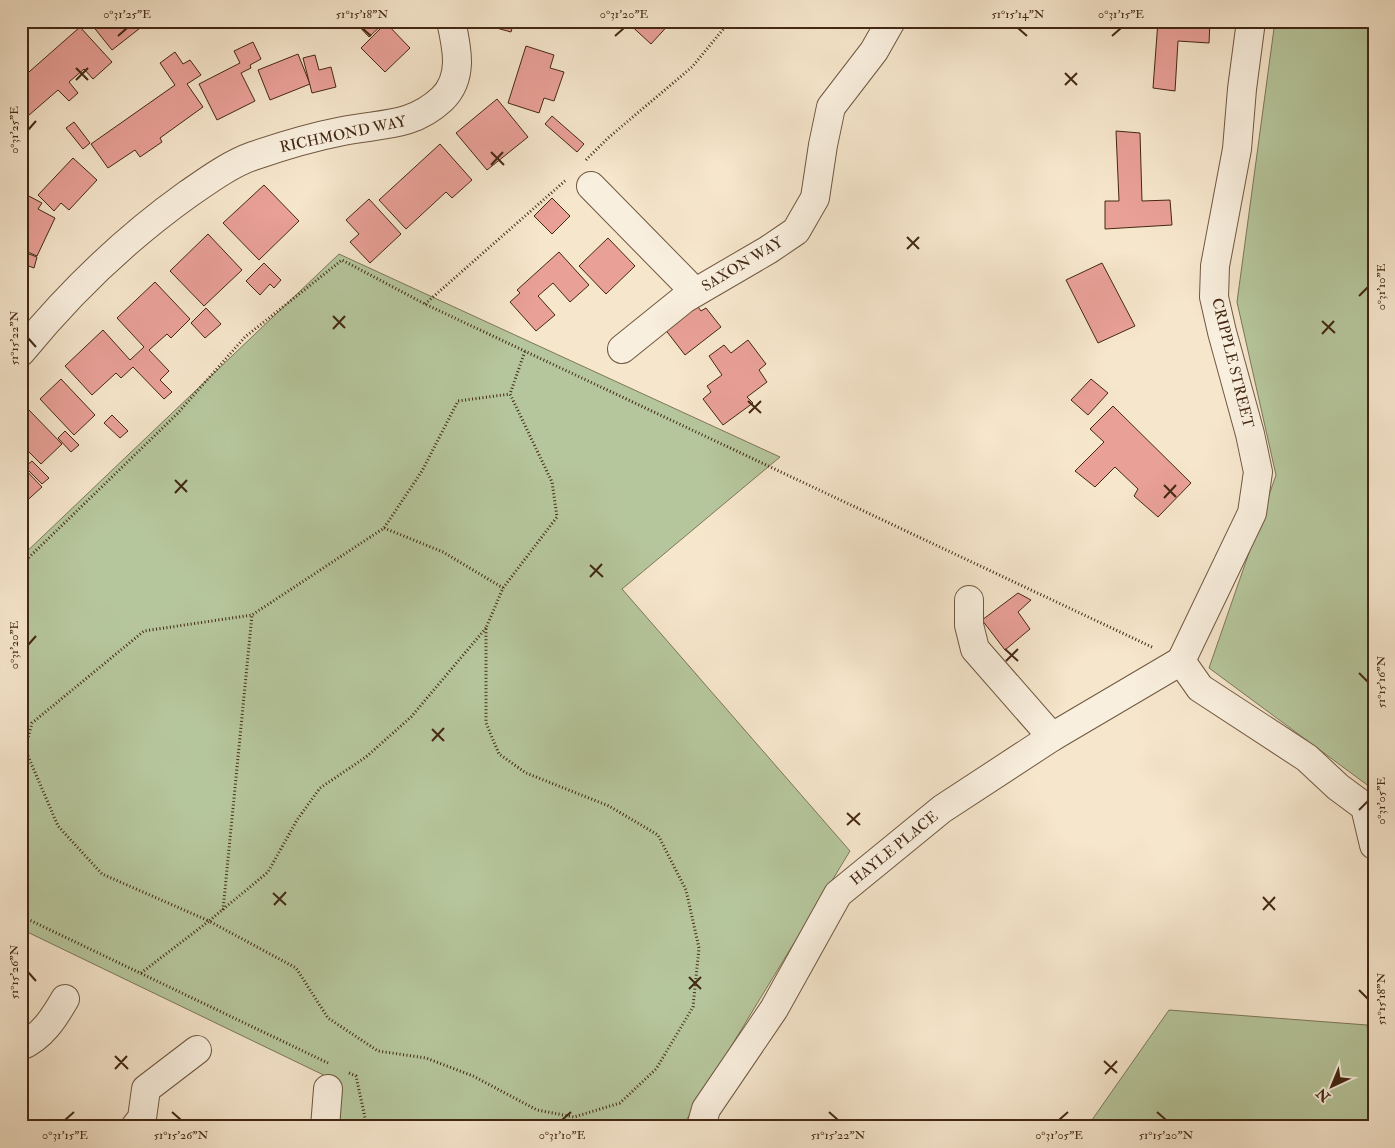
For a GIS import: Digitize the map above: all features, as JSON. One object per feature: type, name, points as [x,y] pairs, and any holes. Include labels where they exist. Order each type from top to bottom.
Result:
[{"type":"street","name":"RICHMOND WAY","points":[[21,352],[86,278],[153,219],[209,180],[250,157],[296,142],[346,130],[390,125],[415,118],[442,99],[456,76],[457,50],[451,21]]},
{"type":"street","name":"SAXON WAY","points":[[622,349],[695,292],[768,250],[796,231],[815,198],[831,107],[874,51],[892,21]]},
{"type":"street","name":"CRIPPLE STREET","points":[[1181,661],[1252,513],[1258,472],[1214,296],[1215,266],[1237,149],[1242,89],[1251,21]]},
{"type":"street","points":[[591,186],[695,292]]},
{"type":"street","points":[[969,600],[969,625],[974,649],[1052,737]]},
{"type":"street","points":[[1181,661],[1200,688],[1307,758],[1338,787],[1365,807],[1374,845]]},
{"type":"street","name":"HAYLE PLACE","points":[[701,1127],[706,1109],[774,1009],[838,894],[942,809],[1052,737],[1181,661]]},
{"type":"street","points":[[21,1046],[33,1040],[54,1018],[65,999]]},
{"type":"street","points":[[135,1127],[142,1118],[146,1089],[197,1050]]},
{"type":"street","points":[[325,1127],[335,1075]]},
{"type":"path","points":[[21,565],[177,414],[245,337],[342,260],[425,304],[1181,661]]},
{"type":"path","points":[[141,973],[209,922],[268,872],[297,820],[320,788],[366,757],[411,717],[486,628],[503,588],[557,517],[552,482],[510,394],[525,351]]},
{"type":"path","points":[[486,628],[486,723],[500,754],[526,773],[609,806],[658,835],[686,890],[699,948],[693,1006],[656,1069],[620,1104],[574,1117],[536,1110],[466,1073],[426,1058],[378,1051],[328,1018],[296,968],[209,922],[102,874],[58,826],[25,749],[32,723],[144,631],[252,615],[384,528],[422,472],[458,401],[510,394]]},
{"type":"path","points":[[384,528],[444,552],[503,588]]},
{"type":"path","points":[[223,910],[252,615]]},
{"type":"path","points":[[21,916],[141,973],[335,1075],[356,1076],[367,1127]]},
{"type":"green space","points":[[1275,21],[1374,21],[1374,790],[1209,668],[1276,475],[1237,302]]},
{"type":"green space","points":[[339,254],[780,457],[622,589],[850,851],[682,1127],[334,1127],[338,1082],[21,929],[21,557]]},
{"type":"green space","points":[[1169,1010],[1367,1025],[1374,1086],[1374,1127],[1087,1127]]},
{"type":"building","points":[[97,21],[140,21],[144,25],[112,50],[92,25]]},
{"type":"building","points":[[155,21],[166,21],[160,26]]},
{"type":"building","points":[[354,21],[386,21],[369,37]]},
{"type":"building","points":[[483,21],[514,21],[511,32],[482,24]]},
{"type":"building","points":[[626,21],[672,21],[651,44]]},
{"type":"building","points":[[1158,21],[1210,21],[1209,43],[1178,41],[1175,91],[1153,88]]},
{"type":"building","points":[[386,23],[410,48],[385,72],[361,48]]},
{"type":"building","points":[[80,27],[112,62],[93,79],[84,69],[69,82],[78,93],[69,101],[58,90],[21,122],[21,79]]},
{"type":"building","points":[[253,42],[261,59],[250,65],[251,68],[241,73],[255,101],[217,120],[199,84],[240,63],[234,51]]},
{"type":"building","points":[[526,46],[554,55],[550,68],[564,72],[554,101],[544,98],[539,113],[508,103]]},
{"type":"building","points":[[175,52],[183,64],[190,60],[201,75],[187,84],[203,107],[160,138],[162,142],[140,157],[135,150],[108,168],[91,144],[175,85],[160,63]]},
{"type":"building","points":[[298,54],[310,84],[270,100],[258,70]]},
{"type":"building","points":[[315,55],[319,70],[331,67],[336,87],[312,93],[303,58]]},
{"type":"building","points":[[497,99],[528,137],[487,170],[456,133]]},
{"type":"building","points":[[552,116],[584,144],[577,152],[545,124]]},
{"type":"building","points":[[74,122],[90,143],[83,149],[66,128]]},
{"type":"building","points":[[1116,131],[1140,133],[1142,201],[1170,200],[1172,225],[1105,229],[1105,201],[1119,201]]},
{"type":"building","points":[[440,144],[472,180],[452,198],[446,192],[406,229],[379,200]]},
{"type":"building","points":[[73,158],[97,180],[69,210],[61,203],[54,211],[38,195]]},
{"type":"building","points":[[264,185],[299,221],[259,260],[223,223]]},
{"type":"building","points":[[23,193],[42,203],[38,209],[55,218],[37,256],[21,249],[21,215],[24,209],[21,208]]},
{"type":"building","points":[[552,198],[570,216],[552,234],[534,216]]},
{"type":"building","points":[[369,199],[401,234],[370,263],[350,242],[359,234],[346,220]]},
{"type":"building","points":[[208,234],[242,270],[204,306],[170,271]]},
{"type":"building","points":[[608,238],[635,266],[606,294],[579,266]]},
{"type":"building","points":[[21,251],[37,257],[34,268],[26,265],[23,275]]},
{"type":"building","points":[[559,252],[589,285],[570,302],[553,283],[538,296],[555,315],[536,331],[510,302],[520,293],[517,290]]},
{"type":"building","points":[[264,263],[281,280],[274,288],[270,284],[260,295],[246,281]]},
{"type":"building","points":[[1102,263],[1135,326],[1098,343],[1066,280]]},
{"type":"building","points":[[155,282],[190,319],[171,338],[167,334],[149,350],[169,371],[160,380],[172,392],[164,399],[133,367],[121,378],[116,373],[92,395],[65,366],[103,330],[130,360],[144,347],[117,318]]},
{"type":"building","points":[[693,300],[701,311],[706,308],[721,327],[685,355],[661,324]]},
{"type":"building","points":[[206,308],[221,324],[205,338],[191,323]]},
{"type":"building","points":[[748,340],[766,364],[759,370],[767,382],[747,397],[753,403],[723,425],[703,399],[711,392],[707,386],[722,375],[709,356],[724,345],[731,353]]},
{"type":"building","points":[[61,379],[95,415],[74,435],[40,399]]},
{"type":"building","points":[[1091,379],[1108,393],[1088,415],[1071,400]]},
{"type":"building","points":[[1113,406],[1191,483],[1158,517],[1134,496],[1138,489],[1115,467],[1095,487],[1075,471],[1104,442],[1090,429]]},
{"type":"building","points":[[28,409],[62,444],[41,464],[21,444],[21,416]]},
{"type":"building","points":[[112,415],[128,431],[120,438],[104,423]]},
{"type":"building","points":[[65,431],[79,445],[71,452],[58,438]]},
{"type":"building","points":[[32,461],[49,478],[42,484],[25,467]]},
{"type":"building","points":[[21,465],[42,487],[21,506]]},
{"type":"building","points":[[1018,593],[1031,600],[1018,612],[1030,629],[1005,650],[982,620]]}]
